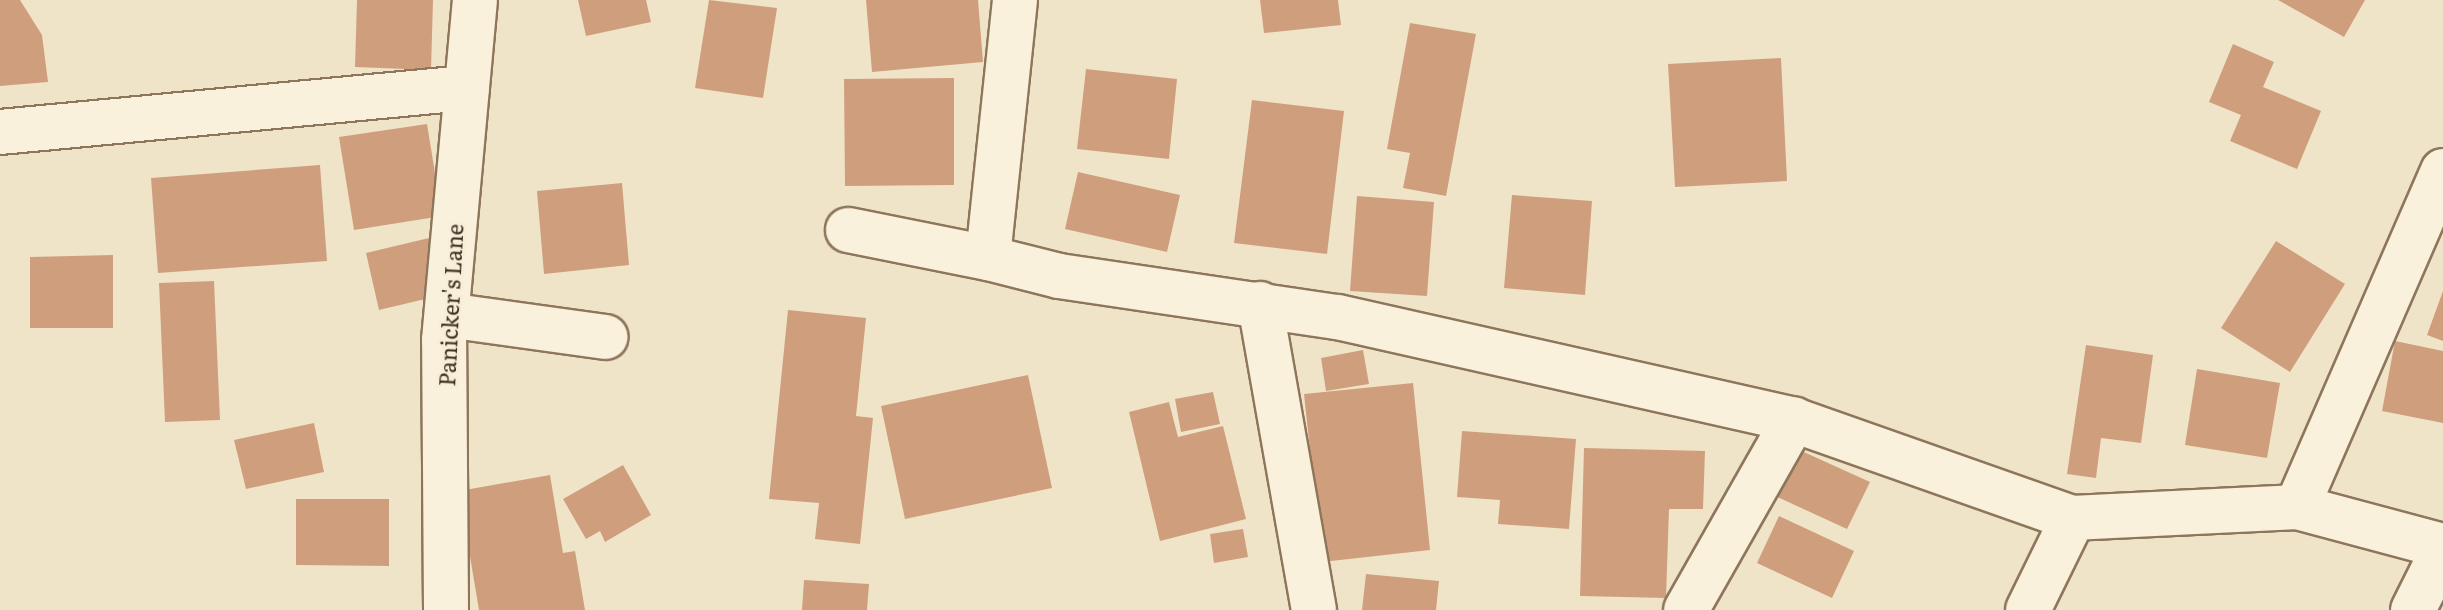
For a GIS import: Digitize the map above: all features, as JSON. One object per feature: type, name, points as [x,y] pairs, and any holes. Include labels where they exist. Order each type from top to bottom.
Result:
[{"type":"street","name":"Panicker's Lane","points":[[446,610],[447,315],[475,0]]},
{"type":"street","points":[[988,258],[1015,0]]},
{"type":"street","points":[[0,132],[467,88]]},
{"type":"street","points":[[2297,507],[2443,171]]},
{"type":"street","points":[[848,230],[988,258],[1059,276],[1260,304],[1508,353],[1794,420],[2073,518],[2297,507],[2443,548],[2413,610]]},
{"type":"street","points":[[1260,304],[1314,610]]},
{"type":"street","points":[[447,315],[605,337]]},
{"type":"street","points":[[1686,610],[1794,420]]},
{"type":"street","points":[[2028,610],[2073,518]]},
{"type":"building","points":[[0,0],[20,0],[42,35],[48,82],[0,86]]},
{"type":"building","points":[[357,0],[433,0],[431,70],[355,67]]},
{"type":"building","points":[[578,0],[646,0],[651,22],[586,36]]},
{"type":"building","points":[[709,0],[777,8],[763,98],[695,88]]},
{"type":"building","points":[[866,0],[978,0],[983,62],[872,72]]},
{"type":"building","points":[[1260,0],[1338,0],[1341,25],[1264,33]]},
{"type":"building","points":[[2278,0],[2365,0],[2344,37]]},
{"type":"building","points":[[1410,23],[1476,34],[1446,196],[1403,188],[1410,153],[1387,149]]},
{"type":"building","points":[[2233,44],[2274,62],[2263,87],[2321,111],[2297,169],[2230,141],[2241,115],[2209,102]]},
{"type":"building","points":[[1781,58],[1787,181],[1675,187],[1668,64]]},
{"type":"building","points":[[1086,69],[1177,79],[1169,159],[1077,149]]},
{"type":"building","points":[[954,78],[954,185],[845,186],[844,79]]},
{"type":"building","points":[[1252,100],[1344,111],[1327,254],[1234,243]]},
{"type":"building","points":[[427,124],[442,216],[354,230],[339,137]]},
{"type":"building","points":[[320,165],[327,261],[158,273],[151,178]]},
{"type":"building","points":[[1078,172],[1180,195],[1167,252],[1065,229]]},
{"type":"building","points":[[622,183],[629,265],[544,274],[537,191]]},
{"type":"building","points":[[1512,195],[1592,201],[1585,295],[1504,288]]},
{"type":"building","points":[[1357,196],[1434,202],[1427,296],[1350,291]]},
{"type":"building","points":[[429,238],[442,295],[379,310],[366,253]]},
{"type":"building","points":[[2276,241],[2345,284],[2290,372],[2221,328]]},
{"type":"building","points":[[113,255],[113,328],[30,328],[30,257]]},
{"type":"building","points":[[214,281],[220,420],[165,422],[159,283]]},
{"type":"building","points":[[2443,291],[2443,341],[2427,335]]},
{"type":"building","points":[[788,310],[866,318],[856,416],[873,418],[860,544],[815,539],[819,503],[769,499]]},
{"type":"building","points":[[2395,341],[2443,351],[2443,423],[2382,411]]},
{"type":"building","points":[[2086,345],[2153,355],[2141,443],[2101,438],[2096,478],[2067,474]]},
{"type":"building","points":[[1363,350],[1369,384],[1326,391],[1321,358]]},
{"type":"building","points":[[2197,369],[2280,383],[2267,458],[2185,445]]},
{"type":"building","points":[[1028,375],[1052,488],[905,519],[881,406]]},
{"type":"building","points":[[1413,383],[1430,550],[1322,562],[1304,394]]},
{"type":"building","points":[[1213,392],[1220,424],[1181,432],[1175,399]]},
{"type":"building","points":[[1169,402],[1178,437],[1223,426],[1246,519],[1160,541],[1129,412]]},
{"type":"building","points":[[314,423],[324,472],[246,489],[234,440]]},
{"type":"building","points":[[1462,431],[1576,439],[1569,529],[1498,524],[1500,500],[1457,497]]},
{"type":"building","points":[[1584,448],[1705,451],[1703,509],[1669,509],[1666,598],[1580,596]]},
{"type":"building","points":[[1795,448],[1870,482],[1847,529],[1773,495]]},
{"type":"building","points":[[623,465],[651,515],[605,542],[600,531],[586,539],[563,499]]},
{"type":"building","points":[[550,475],[563,553],[575,551],[585,610],[479,610],[459,491]]},
{"type":"building","points":[[296,499],[389,499],[389,566],[296,565]]},
{"type":"building","points":[[1779,516],[1854,551],[1832,598],[1757,563]]},
{"type":"building","points":[[1243,529],[1248,557],[1214,563],[1210,534]]},
{"type":"building","points":[[1366,574],[1439,581],[1436,610],[1362,610]]},
{"type":"building","points":[[804,580],[869,584],[867,610],[802,610]]}]
